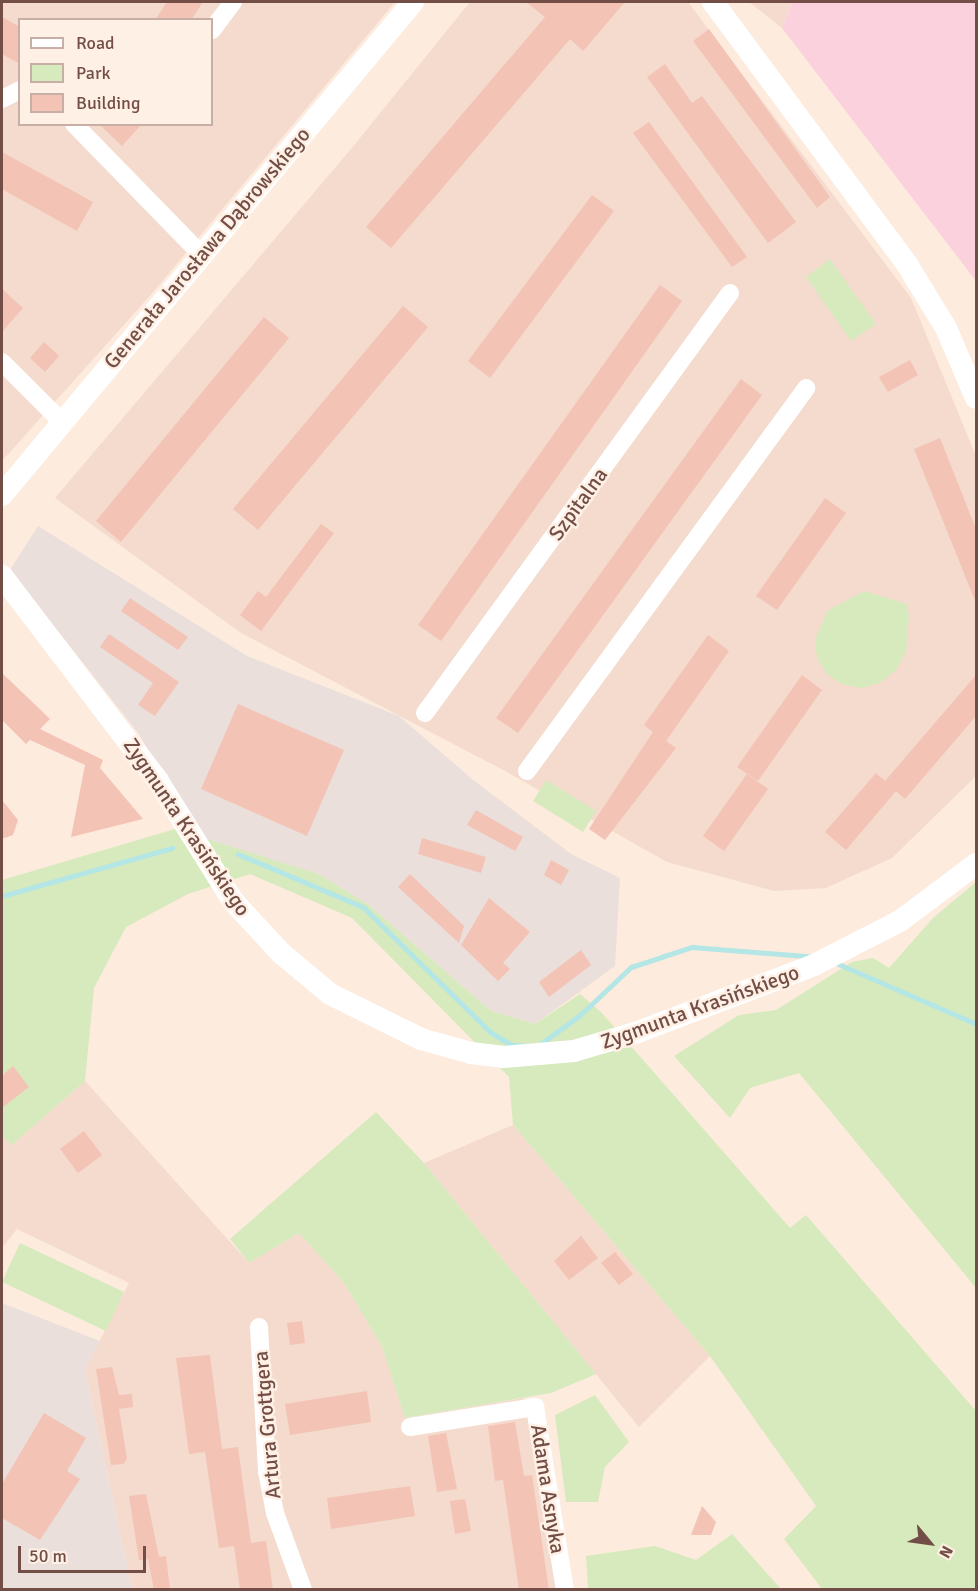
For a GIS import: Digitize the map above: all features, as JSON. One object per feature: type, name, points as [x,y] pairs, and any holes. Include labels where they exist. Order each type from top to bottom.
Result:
[{"type":"street","points":[[213,29],[233,2]]},
{"type":"street","name":"Generała Jarosława Dąbrowskiego","points":[[2,495],[413,2]]},
{"type":"street","points":[[713,2],[908,266],[946,328],[976,398]]},
{"type":"street","points":[[2,99],[18,91]]},
{"type":"street","points":[[76,126],[201,254]]},
{"type":"street","name":"Szpitalna","points":[[425,713],[730,293]]},
{"type":"street","points":[[2,362],[62,422]]},
{"type":"street","points":[[527,771],[806,388]]},
{"type":"street","name":"Zygmunta Krasińskiego","points":[[2,576],[158,781],[204,858],[241,910],[281,954],[330,994],[421,1039],[471,1053],[504,1057],[574,1051],[638,1032],[814,965],[900,921],[976,864]]},
{"type":"street","name":"Artura Grottgera","points":[[259,1327],[267,1471],[275,1513],[303,1590]]},
{"type":"street","name":"Adama Asnyka","points":[[410,1427],[535,1407],[565,1590]]},
{"type":"shaded area","points":[[2,2],[395,2],[155,290],[2,461]]},
{"type":"shaded area","points":[[470,2],[688,2],[911,298],[976,456],[976,776],[892,858],[826,888],[774,891],[667,862],[505,771],[241,633],[55,498],[351,149]]},
{"type":"shaded area","points":[[749,2],[793,2],[782,28]]},
{"type":"shaded area","points":[[793,2],[976,2],[976,281],[782,28]]},
{"type":"shaded area","points":[[38,526],[247,656],[399,716],[472,779],[571,854],[620,878],[615,966],[535,1024],[491,1011],[369,905],[319,874],[196,837],[139,734],[10,570]]},
{"type":"shaded area","points":[[85,1081],[249,1263],[299,1233],[344,1283],[382,1347],[405,1418],[524,1398],[557,1589],[132,1589],[85,1370],[129,1283],[17,1229],[2,1248],[2,1136],[12,1145]]},
{"type":"shaded area","points":[[513,1125],[710,1356],[639,1427],[424,1163]]},
{"type":"shaded area","points":[[2,1303],[100,1341],[85,1370],[132,1589],[2,1589]]},
{"type":"green space","points":[[830,259],[876,324],[851,341],[806,277]]},
{"type":"green space","points":[[864,591],[907,604],[909,615],[906,652],[896,670],[880,683],[861,688],[841,684],[826,673],[817,658],[815,640],[827,611]]},
{"type":"green space","points":[[546,780],[596,811],[583,832],[533,801]]},
{"type":"green space","points":[[175,829],[319,874],[369,905],[491,1011],[535,1024],[580,994],[602,1013],[790,1228],[806,1215],[976,1411],[976,1589],[822,1589],[784,1539],[816,1506],[710,1356],[513,1125],[509,1077],[352,918],[250,874],[188,894],[126,927],[94,988],[85,1081],[12,1145],[2,1136],[2,880]]},
{"type":"green space","points":[[976,882],[976,1288],[799,1073],[750,1088],[730,1118],[674,1056],[739,1015],[776,1010],[852,962],[873,958],[889,968],[933,918]]},
{"type":"green space","points":[[376,1112],[424,1163],[596,1374],[551,1393],[405,1418],[382,1347],[344,1283],[299,1233],[249,1263],[230,1239]]},
{"type":"green space","points":[[20,1243],[124,1292],[106,1331],[2,1282]]},
{"type":"green space","points":[[595,1395],[629,1442],[605,1467],[598,1502],[566,1502],[555,1415]]},
{"type":"green space","points":[[732,1534],[781,1589],[588,1589],[586,1556],[655,1546],[696,1560]]},
{"type":"building","points":[[167,2],[203,2],[192,18],[156,18]]},
{"type":"building","points":[[526,2],[625,2],[583,51],[570,39],[391,248],[366,227],[545,17]]},
{"type":"building","points":[[2,17],[18,26],[18,63],[2,54]]},
{"type":"building","points":[[709,29],[830,197],[817,208],[693,41]]},
{"type":"building","points":[[665,64],[692,103],[702,96],[796,222],[768,243],[647,77]]},
{"type":"building","points":[[649,122],[747,257],[732,267],[633,133]]},
{"type":"building","points":[[101,126],[140,126],[122,146]]},
{"type":"building","points":[[2,152],[93,202],[77,231],[2,189]]},
{"type":"building","points":[[592,195],[614,211],[490,378],[468,361]]},
{"type":"building","points":[[660,285],[682,301],[441,641],[418,625]]},
{"type":"building","points":[[2,289],[23,308],[2,332]]},
{"type":"building","points":[[403,306],[428,327],[258,530],[233,509]]},
{"type":"building","points":[[264,317],[289,338],[121,542],[96,521]]},
{"type":"building","points":[[44,342],[59,356],[45,372],[30,358]]},
{"type":"building","points":[[910,360],[918,375],[888,392],[879,377]]},
{"type":"building","points":[[741,379],[762,395],[518,733],[496,718]]},
{"type":"building","points":[[940,438],[976,529],[976,603],[914,449]]},
{"type":"building","points":[[825,498],[846,513],[777,610],[756,596]]},
{"type":"building","points":[[321,524],[334,533],[261,631],[240,615],[258,591],[266,597]]},
{"type":"building","points":[[130,598],[188,637],[178,650],[121,611]]},
{"type":"building","points":[[109,634],[179,682],[155,716],[138,705],[153,683],[100,647]]},
{"type":"building","points":[[708,635],[729,651],[666,741],[676,748],[605,840],[589,829],[653,732],[644,725]]},
{"type":"building","points":[[2,673],[50,719],[40,729],[103,760],[100,768],[143,819],[71,837],[85,765],[30,740],[26,744],[2,720]]},
{"type":"building","points":[[802,675],[822,690],[758,781],[737,767]]},
{"type":"building","points":[[976,675],[976,716],[905,799],[896,791],[846,850],[825,832],[876,773],[885,781]]},
{"type":"building","points":[[238,704],[344,750],[307,836],[201,789]]},
{"type":"building","points":[[747,774],[768,789],[724,851],[703,836]]},
{"type":"building","points":[[2,800],[18,820],[13,835],[2,839]]},
{"type":"building","points":[[476,810],[523,837],[515,851],[467,825]]},
{"type":"building","points":[[422,838],[486,857],[481,873],[418,854]]},
{"type":"building","points":[[551,860],[569,870],[561,885],[544,875]]},
{"type":"building","points":[[410,874],[464,926],[459,943],[398,887]]},
{"type":"building","points":[[489,898],[530,932],[503,963],[510,969],[498,981],[461,945]]},
{"type":"building","points":[[581,950],[591,965],[549,997],[539,982]]},
{"type":"building","points":[[13,1066],[29,1087],[2,1108],[2,1076]]},
{"type":"building","points":[[84,1131],[102,1155],[78,1173],[60,1149]]},
{"type":"building","points":[[581,1236],[598,1258],[569,1280],[554,1261]]},
{"type":"building","points":[[615,1252],[633,1274],[619,1285],[601,1263]]},
{"type":"building","points":[[302,1321],[305,1343],[290,1345],[287,1323]]},
{"type":"building","points":[[210,1355],[222,1449],[238,1447],[251,1543],[266,1541],[273,1590],[240,1590],[234,1546],[219,1548],[205,1452],[189,1454],[176,1358]]},
{"type":"building","points":[[112,1367],[119,1395],[132,1394],[133,1407],[119,1409],[127,1459],[123,1464],[111,1465],[96,1369]]},
{"type":"building","points":[[367,1391],[371,1422],[290,1435],[285,1404]]},
{"type":"building","points":[[44,1413],[86,1438],[67,1471],[80,1479],[40,1540],[2,1518],[2,1484]]},
{"type":"building","points":[[515,1422],[524,1476],[532,1475],[549,1590],[519,1590],[503,1480],[495,1481],[488,1426]]},
{"type":"building","points":[[446,1433],[457,1489],[437,1492],[428,1436]]},
{"type":"building","points":[[410,1486],[415,1516],[331,1529],[327,1498]]},
{"type":"building","points":[[146,1494],[159,1557],[166,1556],[170,1590],[154,1590],[148,1559],[139,1560],[129,1496]]},
{"type":"building","points":[[465,1499],[471,1531],[455,1534],[450,1501]]},
{"type":"building","points":[[702,1506],[716,1522],[711,1535],[691,1535]]},
{"type":"waterway","points":[[2,896],[172,848]]},
{"type":"waterway","points":[[238,854],[363,907],[490,1032],[512,1045],[521,1045]]},
{"type":"waterway","points":[[539,1045],[580,1015],[631,967],[692,947],[815,957]]},
{"type":"waterway","points":[[836,963],[976,1024]]}]
